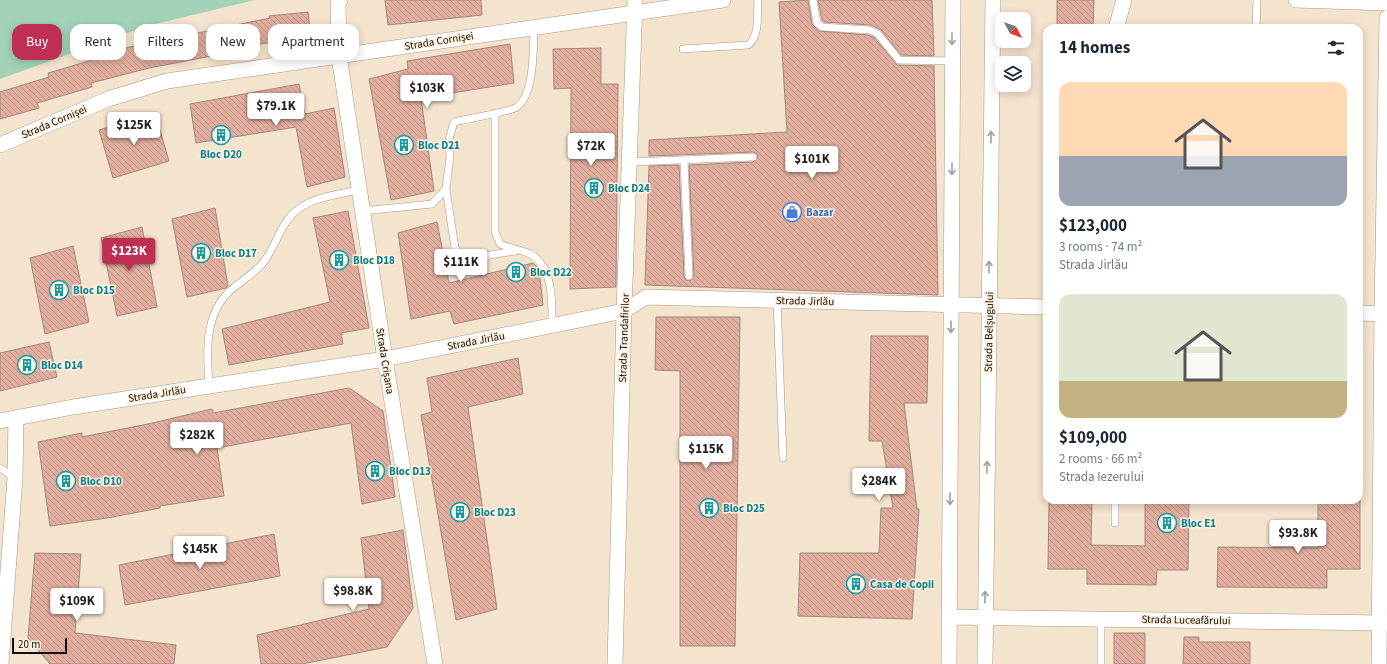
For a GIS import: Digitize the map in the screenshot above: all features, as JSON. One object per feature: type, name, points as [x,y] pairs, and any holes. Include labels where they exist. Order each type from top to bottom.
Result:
[{"type":"street","name":"Strada Crișana","points":[[338,24],[338,4],[340,0]]},
{"type":"street","name":"Strada Cornișei","points":[[359,53],[534,27],[636,6],[723,0]]},
{"type":"street","points":[[949,664],[953,0]]},
{"type":"street","name":"Strada Belșugului","points":[[985,664],[993,0]]},
{"type":"street","points":[[1117,24],[1124,0]]},
{"type":"street","points":[[1296,0],[1387,3]]},
{"type":"street","name":"Strada Trandafirilor","points":[[615,664],[624,311],[636,6]]},
{"type":"street","points":[[1379,664],[1383,623],[1387,18]]},
{"type":"street","name":"Strada Cornișei","points":[[0,145],[108,99],[167,81],[311,60]]},
{"type":"street","name":"Strada Crișana","points":[[340,60],[384,359],[435,664]]},
{"type":"street","name":"Strada Jirlău","points":[[0,421],[73,407],[384,359],[624,311],[646,296],[952,303],[1043,307]]},
{"type":"street","points":[[1363,313],[1384,314]]},
{"type":"street","points":[[0,664],[15,478],[16,418]]},
{"type":"street","name":"Strada Luceafărului","points":[[949,617],[1383,623]]},
{"type":"lane","points":[[683,49],[751,43],[755,37],[758,0]]},
{"type":"lane","points":[[813,0],[817,23],[822,27],[869,30],[877,33],[898,60],[952,61]]},
{"type":"lane","points":[[1256,24],[1257,0]]},
{"type":"lane","points":[[517,251],[466,259],[460,255],[455,248],[446,189],[450,156],[449,138],[454,122],[516,107],[526,96],[531,74],[534,27]]},
{"type":"lane","points":[[494,113],[495,232],[500,244],[517,251],[531,254],[545,268],[552,299],[552,326]]},
{"type":"lane","points":[[630,162],[753,157]]},
{"type":"lane","points":[[684,160],[689,276]]},
{"type":"lane","points":[[362,211],[432,204],[446,189]]},
{"type":"lane","points":[[209,386],[206,352],[214,314],[225,296],[263,264],[284,225],[303,204],[322,197],[359,190]]},
{"type":"lane","points":[[777,300],[783,458]]},
{"type":"lane","points":[[0,468],[15,478]]},
{"type":"lane","points":[[1115,504],[1115,523]]},
{"type":"lane","points":[[1101,620],[1101,664]]},
{"type":"green space","points":[[0,0],[255,0],[155,24],[134,24],[134,31],[126,34],[126,24],[70,24],[70,54],[62,57],[62,24],[12,24],[12,60],[53,60],[0,79]]},
{"type":"building","points":[[385,0],[481,0],[482,15],[388,25]]},
{"type":"building","name":"Bazar","points":[[808,0],[812,24],[819,31],[868,35],[874,37],[897,65],[934,66],[938,295],[645,285],[649,166],[679,165],[684,276],[686,280],[690,281],[694,276],[689,165],[753,162],[758,157],[757,154],[753,152],[649,156],[649,140],[787,132],[779,2]]},
{"type":"building","points":[[818,0],[932,0],[934,56],[901,55],[881,30],[871,25],[824,22],[822,20]]},
{"type":"building","points":[[1057,0],[1094,0],[1093,24],[1057,24]]},
{"type":"building","points":[[308,12],[309,24],[268,24],[268,43],[260,44],[260,24],[241,24],[270,18],[269,16]]},
{"type":"building","points":[[206,31],[206,57],[198,59],[198,33]]},
{"type":"building","name":"Bloc D21","points":[[510,44],[514,83],[421,98],[434,191],[391,200],[369,79],[408,69],[407,61]]},
{"type":"building","points":[[134,46],[134,60],[191,60],[149,68],[91,83],[92,87],[37,103],[39,108],[0,119],[0,92],[49,77],[48,73],[92,60],[126,60],[126,48]]},
{"type":"building","name":"Bloc D24","points":[[601,48],[601,84],[618,84],[616,287],[570,289],[571,88],[554,89],[553,49]]},
{"type":"building","name":"Bloc D20","points":[[299,84],[305,114],[334,108],[345,177],[307,187],[296,127],[196,143],[190,104]]},
{"type":"building","points":[[155,113],[169,161],[113,178],[99,130]]},
{"type":"building","name":"Bloc D17","points":[[215,208],[228,286],[226,288],[187,297],[172,219]]},
{"type":"building","name":"Bloc D18","points":[[348,211],[369,328],[341,333],[343,344],[229,365],[222,329],[330,302],[313,218]]},
{"type":"building","name":"Bloc D22","points":[[437,222],[449,283],[533,263],[539,269],[543,305],[454,324],[450,311],[411,319],[398,233]]},
{"type":"building","points":[[142,227],[157,307],[117,316],[101,238]]},
{"type":"building","name":"Bloc D15","points":[[73,246],[89,322],[45,334],[30,258]]},
{"type":"building","name":"Bloc D25","points":[[656,317],[740,317],[735,646],[680,646],[680,371],[655,370]]},
{"type":"building","points":[[871,336],[928,336],[927,403],[904,403],[917,509],[919,509],[912,619],[798,616],[800,553],[879,553],[881,508],[893,508],[882,441],[869,441]]},
{"type":"building","name":"Bloc D14","points":[[49,342],[57,377],[0,391],[0,353]]},
{"type":"building","name":"Bloc D23","points":[[518,358],[523,394],[468,407],[497,609],[456,620],[421,415],[432,412],[427,378]]},
{"type":"building","points":[[349,388],[383,411],[395,497],[362,504],[351,423],[217,448],[224,496],[160,506],[160,508],[107,518],[50,526],[38,442],[82,433],[82,437],[212,409],[213,413]]},
{"type":"building","name":"Bloc E1","points":[[1049,504],[1092,504],[1091,545],[1145,546],[1145,504],[1189,504],[1188,570],[1157,570],[1156,585],[1087,584],[1087,569],[1048,569]]},
{"type":"building","points":[[1318,504],[1360,504],[1360,569],[1327,569],[1327,588],[1217,587],[1218,547],[1318,548]]},
{"type":"building","points":[[403,530],[413,608],[387,647],[302,664],[261,664],[257,635],[369,609],[361,538]]},
{"type":"building","points":[[274,534],[280,576],[125,605],[119,565]]},
{"type":"building","points":[[35,553],[81,554],[75,633],[176,645],[174,664],[50,664],[28,638]]},
{"type":"building","points":[[1114,633],[1145,633],[1145,664],[1114,664]]},
{"type":"building","points":[[1184,637],[1199,637],[1199,642],[1250,642],[1250,664],[1183,664]]},
{"type":"place","name":"Bloc D20","points":[[221,135]]},
{"type":"place","name":"Bloc D21","points":[[404,145]]},
{"type":"place","name":"Bloc D24","points":[[594,188]]},
{"type":"place","name":"Bazar","points":[[792,212]]},
{"type":"place","name":"Bloc D17","points":[[201,253]]},
{"type":"place","name":"Bloc D18","points":[[339,260]]},
{"type":"place","name":"Bloc D22","points":[[516,272]]},
{"type":"place","name":"Bloc D15","points":[[59,290]]},
{"type":"place","name":"Bloc D14","points":[[27,365]]},
{"type":"place","name":"Bloc D13","points":[[375,471]]},
{"type":"place","name":"Bloc D10","points":[[66,481]]},
{"type":"place","name":"Bloc D25","points":[[709,508]]},
{"type":"place","name":"Bloc D23","points":[[460,512]]},
{"type":"place","name":"Bloc E1","points":[[1167,523]]},
{"type":"place","name":"Casa de Copii","points":[[856,584]]}]
